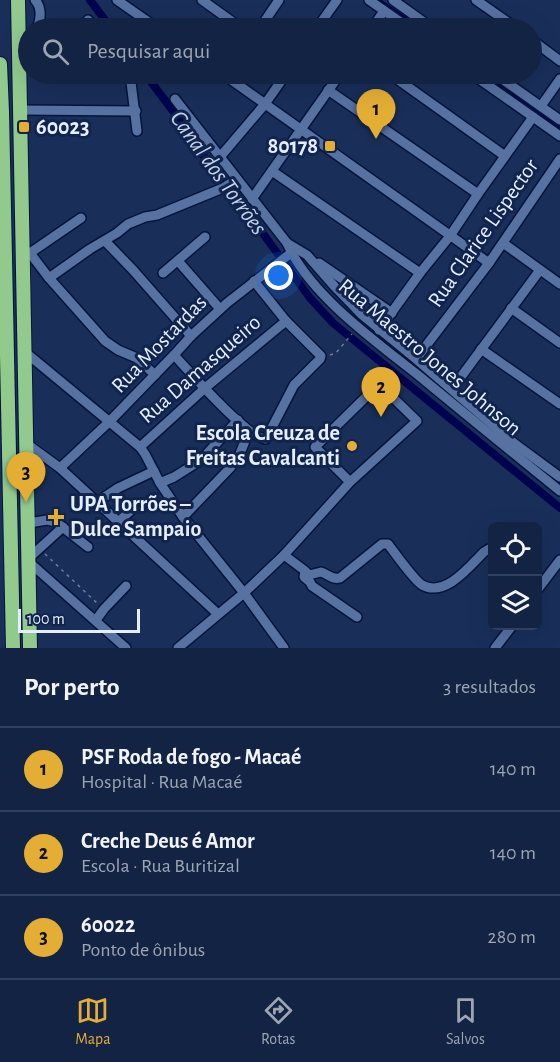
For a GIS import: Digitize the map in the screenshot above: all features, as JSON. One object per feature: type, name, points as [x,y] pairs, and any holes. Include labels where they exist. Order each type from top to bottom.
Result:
[{"type":"highway","points":[[18,0],[20,18]]},
{"type":"highway","points":[[0,64],[13,648]]},
{"type":"highway","points":[[22,84],[27,444],[29,523],[33,556],[30,648]]},
{"type":"street","points":[[35,0],[40,7],[39,18]]},
{"type":"street","points":[[117,0],[143,18]]},
{"type":"street","points":[[202,0],[227,18]]},
{"type":"street","points":[[267,18],[279,0]]},
{"type":"street","points":[[324,18],[337,0]]},
{"type":"street","points":[[369,0],[394,18]]},
{"type":"street","points":[[393,0],[418,18]]},
{"type":"street","points":[[476,0],[502,18]]},
{"type":"street","points":[[379,18],[384,11]]},
{"type":"street","points":[[542,48],[560,61]]},
{"type":"street","points":[[541,106],[560,79]]},
{"type":"street","points":[[132,84],[137,131]]},
{"type":"street","points":[[238,84],[489,263]]},
{"type":"street","points":[[219,157],[265,105],[279,84]]},
{"type":"street","points":[[252,199],[332,84]]},
{"type":"street","points":[[404,84],[505,156]]},
{"type":"street","points":[[486,84],[560,136]]},
{"type":"street","points":[[509,84],[560,120]]},
{"type":"street","points":[[328,90],[478,194]]},
{"type":"street","name":"Rua Maestro Jones Johnson","points":[[175,99],[286,243],[307,255],[361,314],[516,444],[560,477]]},
{"type":"street","points":[[21,110],[136,111]]},
{"type":"street","points":[[380,330],[420,273],[450,236],[533,117]]},
{"type":"street","name":"Rua Clarice Lispector","points":[[416,359],[489,263],[560,159]]},
{"type":"street","points":[[272,171],[420,273]]},
{"type":"street","points":[[49,278],[129,224],[223,188],[237,179]]},
{"type":"street","points":[[81,218],[26,254],[105,341],[118,350],[137,358],[155,375]]},
{"type":"street","points":[[163,273],[205,237]]},
{"type":"street","points":[[105,241],[190,336]]},
{"type":"street","name":"Rua Maestro Jones Johnson","points":[[286,243],[284,258],[305,273],[345,315],[560,491]]},
{"type":"street","points":[[503,243],[560,284]]},
{"type":"street","points":[[307,255],[392,313]]},
{"type":"street","name":"Rua Mostardas","points":[[60,468],[109,422],[190,336],[284,258]]},
{"type":"street","points":[[178,261],[220,309]]},
{"type":"street","points":[[452,389],[540,270]]},
{"type":"street","points":[[174,355],[249,431],[266,439],[294,385],[320,357],[286,321],[254,281]]},
{"type":"street","points":[[511,308],[560,343]]},
{"type":"street","name":"Rua Damasqueiro","points":[[140,447],[205,388],[286,321]]},
{"type":"street","points":[[481,349],[560,404]]},
{"type":"street","points":[[26,352],[140,447],[160,483],[183,517],[244,593],[284,648]]},
{"type":"street","points":[[178,648],[244,593],[284,555],[350,482],[417,421],[379,384],[315,447],[350,482]]},
{"type":"street","points":[[160,483],[201,460],[237,420]]},
{"type":"street","points":[[183,517],[230,468],[239,456],[249,431]]},
{"type":"street","points":[[27,444],[60,468],[218,614]]},
{"type":"street","points":[[97,502],[118,488],[154,471]]},
{"type":"street","points":[[118,522],[138,505]]},
{"type":"street","points":[[29,523],[47,520],[56,522],[88,547]]},
{"type":"street","points":[[63,527],[33,556],[126,648]]},
{"type":"street","points":[[284,555],[309,575],[321,572],[333,579],[340,578],[382,544],[388,544],[420,584],[437,588],[453,581],[488,550]]},
{"type":"street","points":[[542,581],[560,560]]},
{"type":"street","points":[[304,570],[304,577],[312,586],[357,617]]},
{"type":"street","points":[[96,620],[126,586]]},
{"type":"street","points":[[495,648],[509,630]]},
{"type":"path","points":[[338,350],[351,335]]},
{"type":"path","points":[[33,556],[104,609]]},
{"type":"waterway","name":"Canal dos Torrões","points":[[90,0],[104,18]]},
{"type":"waterway","points":[[380,0],[406,18]]},
{"type":"waterway","name":"Canal dos Torrões","points":[[153,84],[310,298],[333,323],[560,508]]},
{"type":"waterway","points":[[498,84],[560,128]]},
{"type":"place","name":"60023","points":[[24,127]]},
{"type":"place","name":"PSF Roda de fogo - Macaé","points":[[376,139]]},
{"type":"place","name":"80178","points":[[330,146]]},
{"type":"place","name":"Creche Deus é Amor","points":[[381,417]]},
{"type":"place","name":"Escola Creuza de Freitas Cavalcanti","points":[[352,446]]},
{"type":"place","name":"60022","points":[[26,502]]},
{"type":"place","name":"UPA Torrões – Dulce Sampaio","points":[[56,517]]}]
